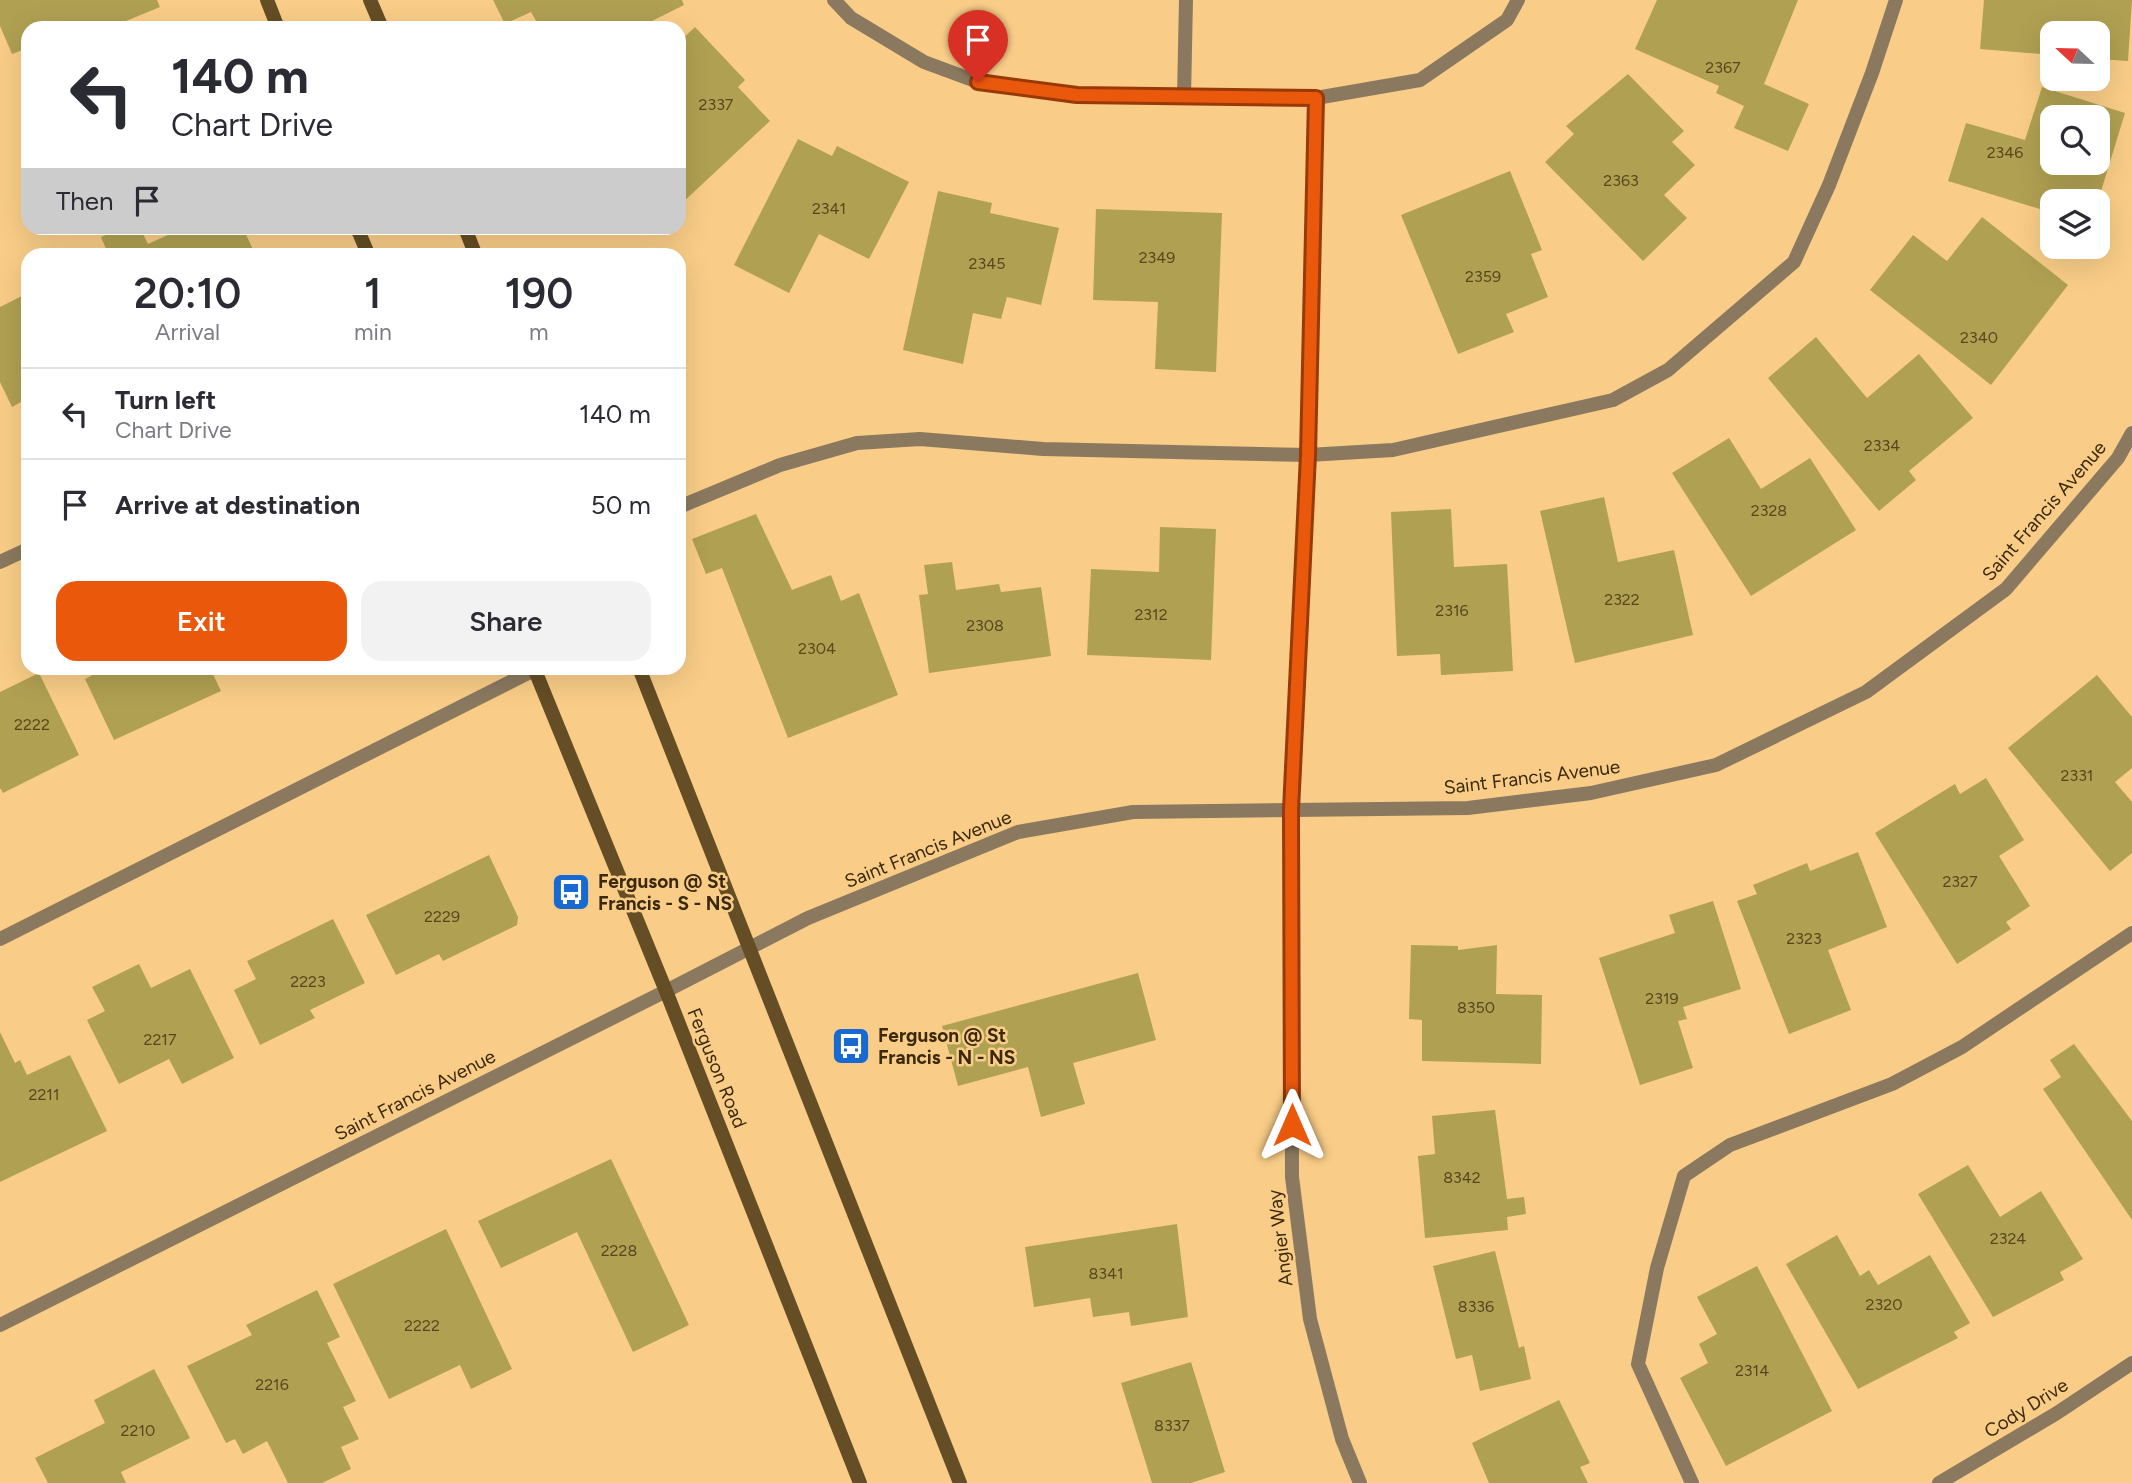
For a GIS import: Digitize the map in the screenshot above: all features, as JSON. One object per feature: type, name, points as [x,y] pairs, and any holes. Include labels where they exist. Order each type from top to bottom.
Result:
[{"type":"main road","points":[[267,0],[275,21]]},
{"type":"main road","points":[[370,0],[379,21]]},
{"type":"main road","name":"Ferguson Road","points":[[536,675],[666,991],[860,1483]]},
{"type":"main road","points":[[642,675],[960,1483]]},
{"type":"street","points":[[834,0],[850,18],[924,62],[978,82],[1077,95],[1316,98],[1420,80],[1507,20],[1518,0]]},
{"type":"street","points":[[1184,97],[1186,0]]},
{"type":"street","points":[[686,505],[780,465],[857,443],[920,439],[1043,449],[1308,455],[1393,450],[1612,400],[1668,370],[1794,262],[1834,173],[1896,0]]},
{"type":"street","name":"Angier Way","points":[[1316,98],[1308,455],[1291,810],[1292,1177],[1310,1319],[1342,1439],[1360,1483]]},
{"type":"street","name":"Saint Francis Avenue","points":[[0,1325],[666,991],[748,946],[883,886],[1018,832],[1133,812],[1468,808],[1591,793],[1716,765],[1867,692],[2006,589],[2118,458],[2132,433]]},
{"type":"street","points":[[0,562],[21,552]]},
{"type":"street","points":[[0,939],[522,675]]},
{"type":"street","points":[[1692,1483],[1638,1364],[1657,1268],[1684,1176],[1730,1144],[1892,1084],[1962,1047],[2132,933]]},
{"type":"street","name":"Cody Drive","points":[[1939,1483],[2057,1413],[2132,1363]]},
{"type":"building","points":[[0,0],[157,0],[160,7],[126,21],[21,21],[21,51],[12,54],[0,26]]},
{"type":"building","points":[[493,0],[682,0],[684,5],[652,21],[536,21],[531,12],[512,21],[504,21]]},
{"type":"building","points":[[1657,0],[1798,0],[1764,84],[1809,104],[1788,151],[1734,128],[1744,106],[1716,93],[1719,86],[1635,49]]},
{"type":"building","points":[[1984,0],[2132,0],[2128,61],[2110,60],[2110,21],[2040,21],[2040,54],[1980,49]]},
{"type":"building","points":[[695,27],[745,80],[738,87],[770,121],[686,199],[686,35]]},
{"type":"building","points":[[1628,74],[1684,131],[1672,142],[1695,165],[1664,195],[1687,218],[1643,261],[1545,162],[1574,134],[1566,126]]},
{"type":"building","points":[[2041,91],[2055,91],[2099,105],[2040,105],[2040,175],[2106,175],[2102,189],[2040,189],[2040,209],[1948,181],[1966,123],[2025,140]]},
{"type":"building","points":[[2110,108],[2125,113],[2110,162]]},
{"type":"building","points":[[798,139],[832,156],[837,146],[909,182],[869,259],[819,234],[789,293],[734,265]]},
{"type":"building","points":[[1510,171],[1542,250],[1531,254],[1548,297],[1506,314],[1514,332],[1458,354],[1401,215]]},
{"type":"building","points":[[938,191],[992,203],[990,213],[1059,228],[1041,305],[1007,297],[1001,319],[973,313],[963,364],[903,350]]},
{"type":"building","points":[[1096,209],[1222,213],[1216,372],[1155,369],[1158,302],[1093,300]]},
{"type":"building","points":[[1982,217],[2068,285],[1991,385],[1870,290],[1913,235],[1947,261]]},
{"type":"building","points":[[144,235],[148,244],[168,235],[246,235],[252,248],[106,248],[101,237]]},
{"type":"building","points":[[21,296],[21,402],[12,407],[0,382],[0,307]]},
{"type":"building","points":[[1816,337],[1867,398],[1919,354],[1973,418],[1909,471],[1916,480],[1879,511],[1768,378]]},
{"type":"building","points":[[1729,438],[1761,489],[1810,458],[1856,530],[1751,596],[1672,473]]},
{"type":"building","points":[[1604,497],[1618,562],[1674,550],[1693,635],[1575,663],[1540,511]]},
{"type":"building","points":[[1451,509],[1454,567],[1507,564],[1513,671],[1441,675],[1440,654],[1397,656],[1391,512]]},
{"type":"building","points":[[756,514],[792,590],[831,575],[841,601],[859,593],[898,695],[788,738],[722,568],[706,574],[692,539]]},
{"type":"building","points":[[1160,527],[1216,529],[1211,660],[1087,655],[1091,569],[1159,572]]},
{"type":"building","points":[[952,562],[956,590],[999,584],[1001,592],[1041,587],[1051,656],[929,673],[919,595],[928,594],[924,565]]},
{"type":"building","points":[[40,675],[79,755],[3,793],[0,788],[0,692]]},
{"type":"building","points":[[93,675],[213,675],[221,691],[114,740],[85,679]]},
{"type":"building","points":[[2097,675],[2132,717],[2132,768],[2115,782],[2132,802],[2132,853],[2110,871],[2008,748]]},
{"type":"building","points":[[1986,778],[2024,840],[1999,856],[2030,906],[2006,922],[2011,929],[1957,964],[1875,833],[1955,784],[1960,794]]},
{"type":"building","points":[[1858,852],[1887,927],[1828,950],[1851,1010],[1789,1034],[1737,901],[1757,894],[1753,885],[1807,863],[1810,871]]},
{"type":"building","points":[[489,855],[518,917],[517,925],[443,961],[439,954],[396,975],[366,915]]},
{"type":"building","points":[[1713,901],[1741,989],[1683,1007],[1687,1019],[1678,1021],[1693,1068],[1640,1085],[1599,958],[1675,933],[1669,915]]},
{"type":"building","points":[[333,919],[365,983],[310,1010],[315,1018],[260,1045],[234,990],[256,979],[247,961]]},
{"type":"building","points":[[1411,945],[1458,946],[1458,950],[1497,945],[1496,994],[1542,995],[1541,1064],[1422,1061],[1422,1020],[1409,1019]]},
{"type":"building","points":[[139,964],[151,988],[190,969],[234,1058],[182,1084],[169,1059],[119,1084],[87,1020],[105,1011],[92,987]]},
{"type":"building","points":[[1138,973],[1156,1040],[1073,1063],[1085,1104],[1041,1117],[1028,1067],[958,1086],[942,1026]]},
{"type":"building","points":[[0,1032],[15,1063],[20,1060],[27,1075],[70,1055],[107,1131],[0,1182]]},
{"type":"building","points":[[2074,1044],[2132,1121],[2132,1220],[2043,1089],[2061,1077],[2050,1060]]},
{"type":"building","points":[[1495,1110],[1507,1199],[1524,1197],[1526,1214],[1507,1217],[1508,1230],[1425,1238],[1418,1156],[1435,1154],[1432,1116]]},
{"type":"building","points":[[611,1159],[689,1325],[633,1352],[577,1232],[501,1268],[478,1221]]},
{"type":"building","points":[[1968,1165],[2000,1217],[2041,1191],[2083,1259],[2060,1272],[2064,1280],[1993,1317],[1918,1194]]},
{"type":"building","points":[[1177,1224],[1188,1317],[1131,1326],[1129,1312],[1093,1317],[1090,1298],[1034,1307],[1025,1247]]},
{"type":"building","points":[[446,1229],[512,1369],[471,1389],[460,1365],[389,1399],[333,1284]]},
{"type":"building","points":[[1837,1235],[1860,1276],[1869,1270],[1878,1285],[1930,1255],[1970,1323],[1954,1332],[1958,1338],[1858,1389],[1786,1264]]},
{"type":"building","points":[[1495,1251],[1519,1348],[1524,1346],[1531,1379],[1480,1391],[1472,1355],[1456,1359],[1433,1266]]},
{"type":"building","points":[[1757,1266],[1832,1411],[1726,1466],[1680,1378],[1708,1363],[1699,1344],[1717,1334],[1697,1297]]},
{"type":"building","points":[[317,1290],[340,1337],[327,1343],[356,1401],[343,1407],[359,1439],[341,1447],[351,1469],[322,1483],[288,1483],[267,1441],[243,1454],[235,1439],[226,1443],[187,1366],[252,1335],[246,1325]]},
{"type":"building","points":[[1191,1362],[1225,1472],[1191,1483],[1152,1483],[1121,1383]]},
{"type":"building","points":[[154,1369],[190,1438],[121,1472],[126,1483],[48,1483],[35,1458],[105,1423],[94,1400]]},
{"type":"building","points":[[1559,1400],[1590,1463],[1580,1467],[1588,1483],[1489,1483],[1472,1443]]},
{"type":"place","name":"Ferguson @ St Francis - S - NS","points":[[571,892]]},
{"type":"place","name":"Ferguson @ St Francis - N - NS","points":[[851,1046]]},
{"type":"route","points":[[978,82],[1077,95],[1316,98],[1308,455],[1291,810],[1292,1125]]}]
